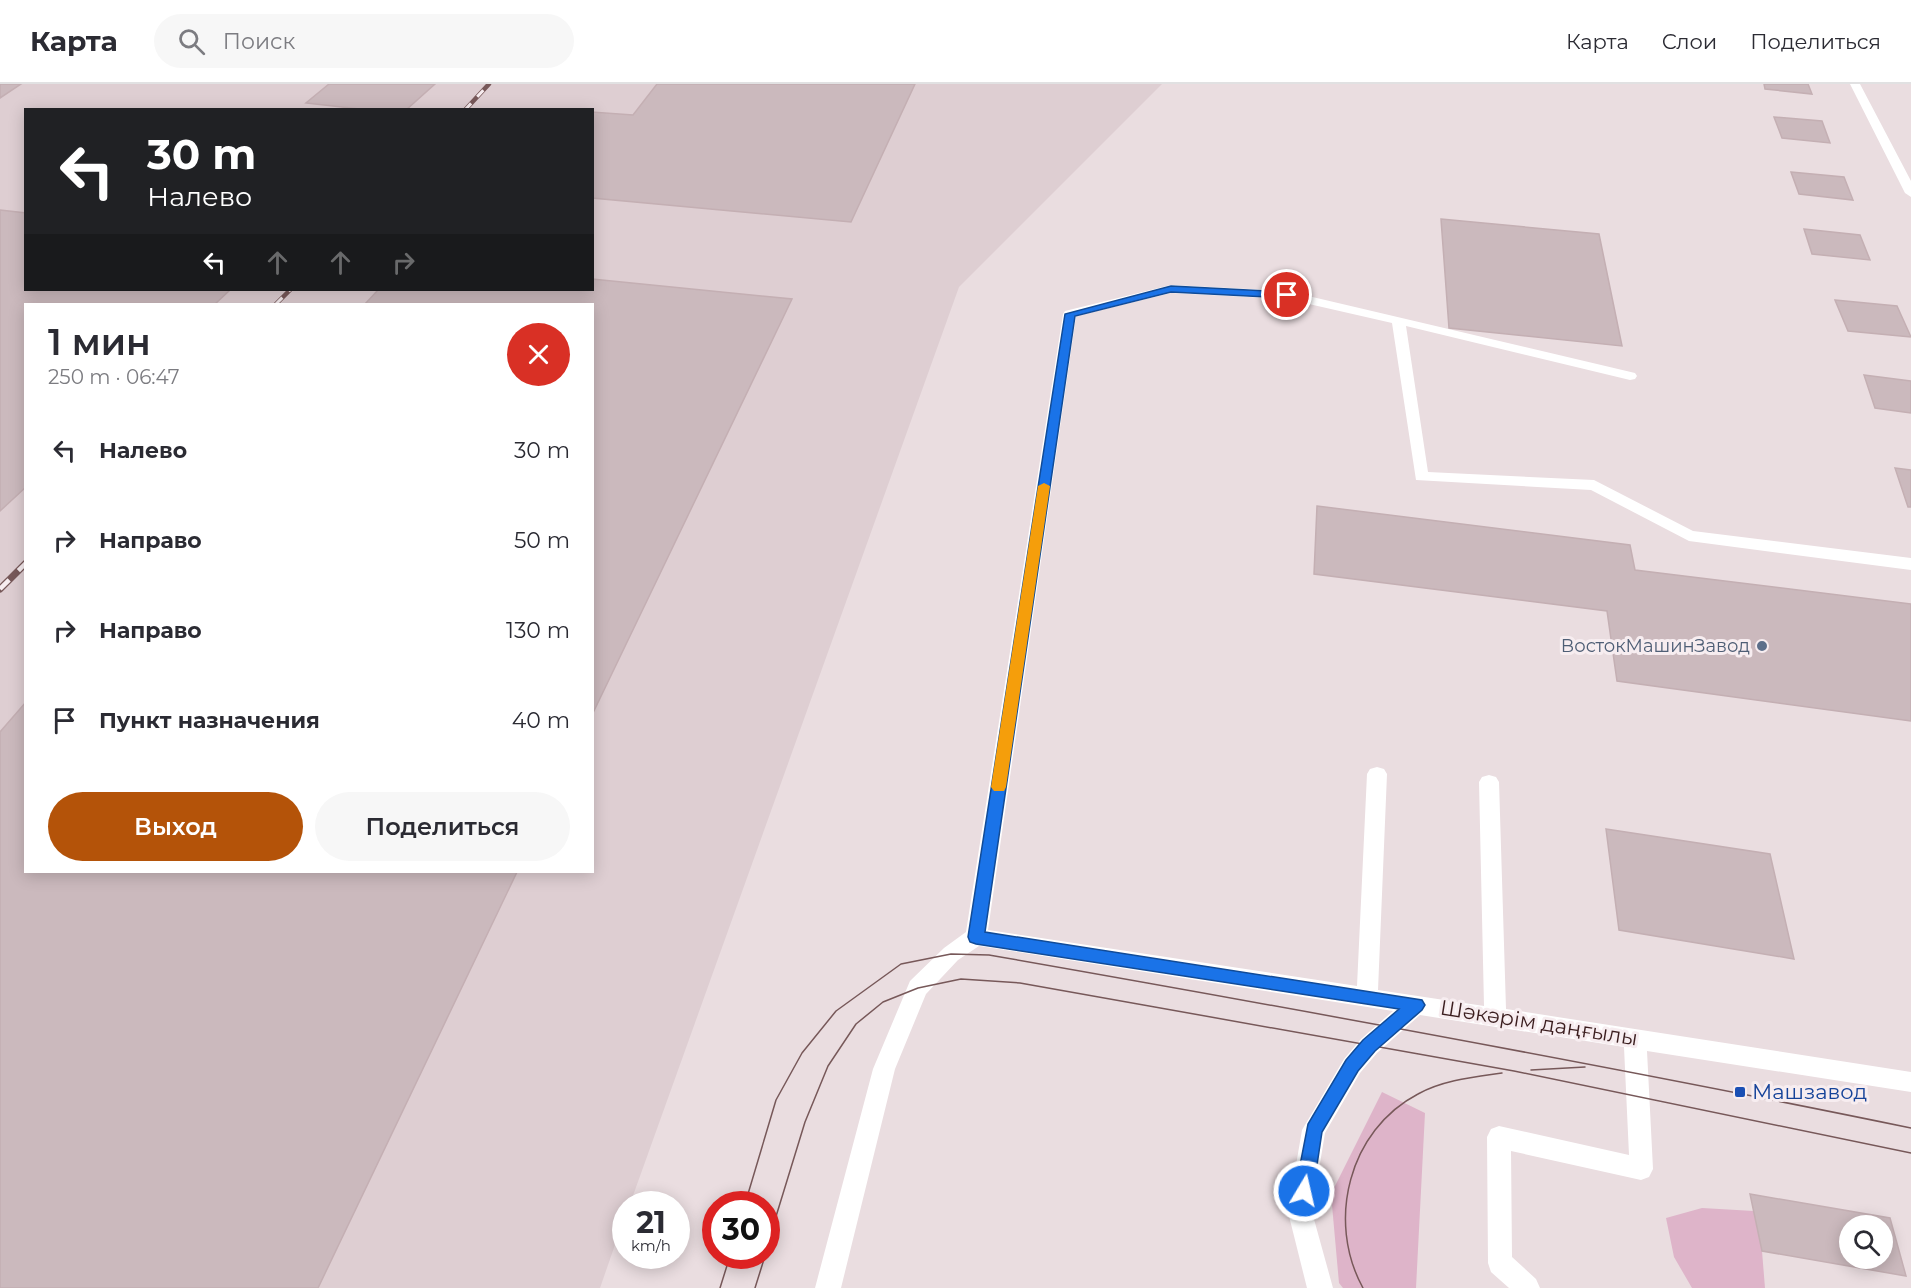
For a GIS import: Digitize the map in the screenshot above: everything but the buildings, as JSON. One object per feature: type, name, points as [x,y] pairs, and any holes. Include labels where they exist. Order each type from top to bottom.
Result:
[{"type":"street","points":[[1855,84],[1911,193]]},
{"type":"street","points":[[976,937],[1070,314],[1171,289],[1287,295],[1630,376]]},
{"type":"street","points":[[1398,320],[1421,477],[1594,485],[1689,536],[1911,564]]},
{"type":"street","points":[[1367,996],[1377,774]]},
{"type":"street","points":[[1489,782],[1495,1017]]},
{"type":"street","points":[[828,1288],[884,1069],[918,988],[951,954],[976,937],[1416,1005]]},
{"type":"street","name":"Шәкәрім даңғылы","points":[[1320,1288],[1300,1212],[1314,1130],[1352,1066],[1391,1025],[1416,1005],[1911,1082]]},
{"type":"street","points":[[1527,1288],[1500,1263],[1499,1137],[1641,1169],[1635,1038]]},
{"type":"shaded area","points":[[0,84],[1162,84],[959,287],[635,1191],[612,1191],[612,1253],[600,1288],[0,1288]]},
{"type":"shaded area","points":[[1382,1092],[1425,1113],[1416,1288],[1343,1288],[1339,1283],[1331,1194]]},
{"type":"shaded area","points":[[1702,1208],[1754,1211],[1762,1251],[1765,1288],[1692,1288],[1674,1257],[1666,1218]]},
{"type":"tram line","points":[[749,1191],[776,1100],[802,1053],[836,1011],[901,964],[951,954],[989,955],[1335,1017],[1911,1128]]},
{"type":"tram line","points":[[780,1203],[805,1122],[828,1066],[856,1024],[883,1002],[918,988],[961,979],[1020,983],[1514,1071],[1911,1153]]},
{"type":"tram line","points":[[1531,1070],[1585,1067]]},
{"type":"tram line","points":[[1363,1288],[1352,1262],[1346,1234],[1346,1207],[1351,1179],[1361,1154],[1375,1130],[1394,1110],[1428,1089],[1459,1080],[1502,1073]]},
{"type":"tram line","points":[[720,1288],[726,1269]]},
{"type":"tram line","points":[[755,1288],[761,1269]]},
{"type":"railway","points":[[467,108],[489,84]]},
{"type":"railway","points":[[277,303],[289,291]]},
{"type":"railway","points":[[0,589],[24,565]]},
{"type":"slow traffic","points":[[999,787],[1044,486]]},
{"type":"place","name":"ВостокМашинЗавод","points":[[1762,646]]},
{"type":"place","name":"Машзавод","points":[[1740,1092]]},
{"type":"route","points":[[1287,295],[1171,289],[1070,314],[976,937],[1416,1005],[1391,1025],[1352,1066],[1314,1130],[1304,1191]]}]
